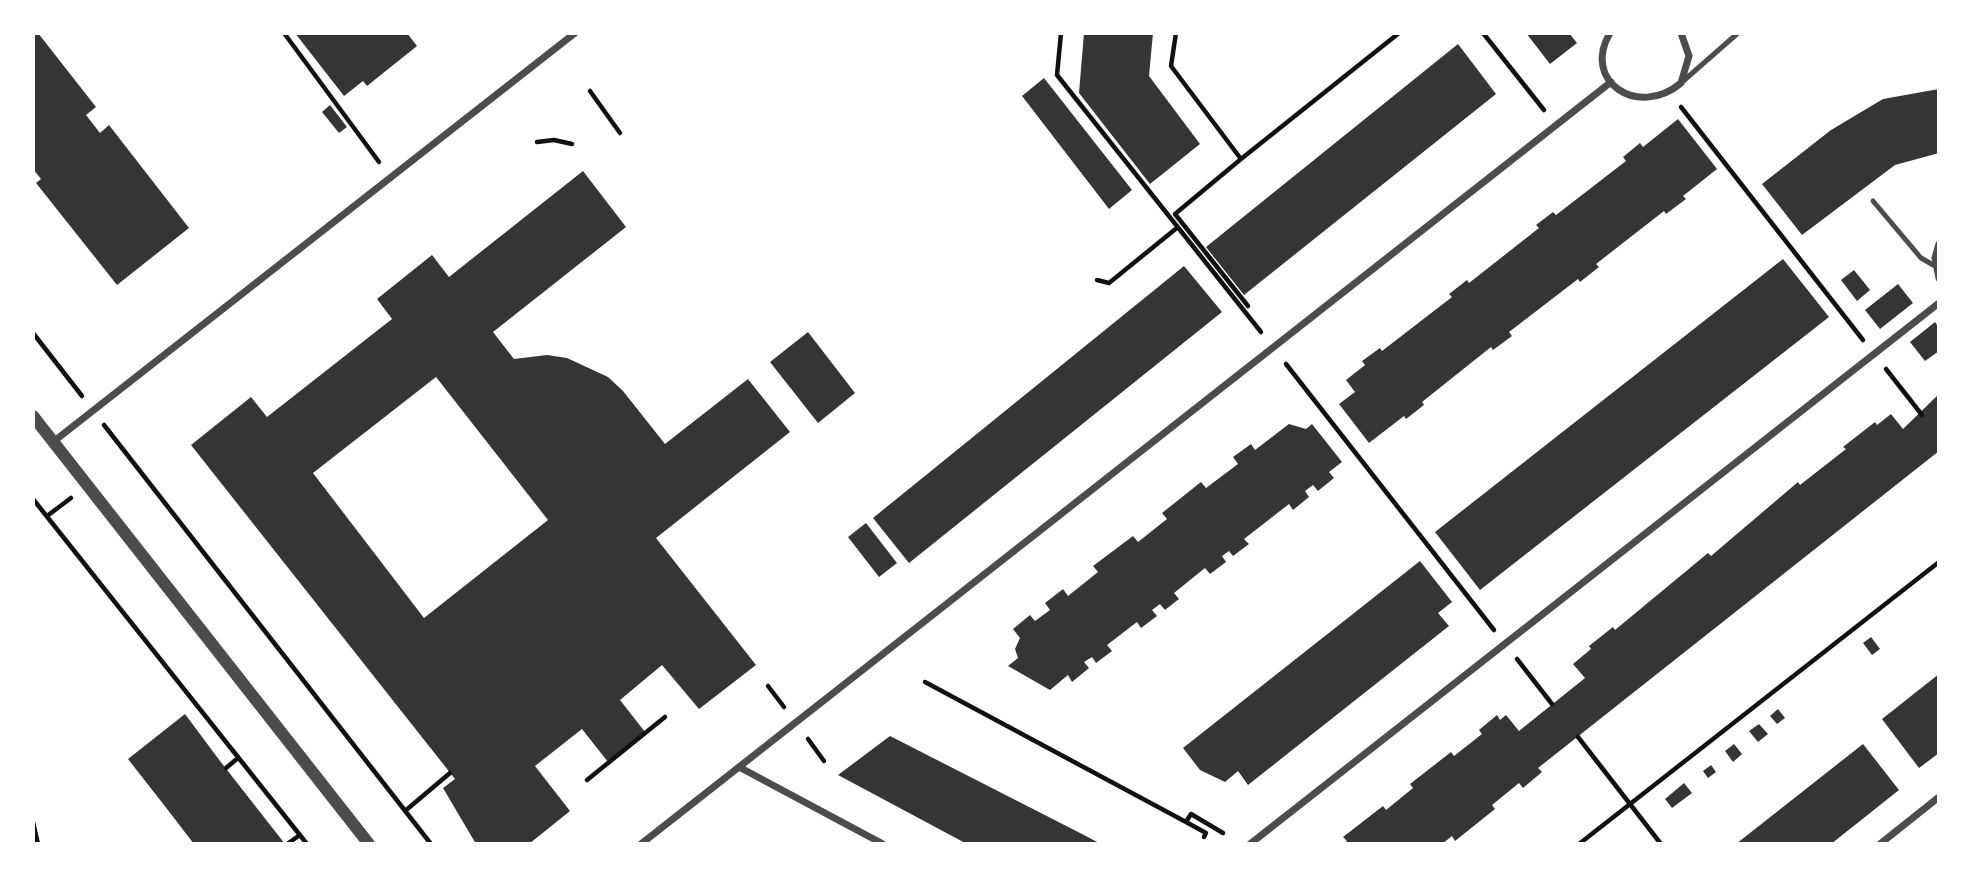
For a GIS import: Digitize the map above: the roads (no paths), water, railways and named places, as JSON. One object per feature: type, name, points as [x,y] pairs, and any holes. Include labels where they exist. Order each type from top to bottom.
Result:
[{"type":"street","points":[[53,442],[575,33]]},
{"type":"street","points":[[1610,33],[1604,48],[1603,63],[1611,82],[1626,95],[1644,100],[1670,93],[1681,83],[1689,56],[1681,33]]},
{"type":"street","points":[[641,844],[1611,82]]},
{"type":"street","points":[[1939,244],[1935,266],[1939,278]]},
{"type":"street","points":[[1250,844],[1939,303]]},
{"type":"street","points":[[33,416],[369,844]]},
{"type":"street","points":[[739,767],[883,844]]},
{"type":"street","points":[[1880,844],[1939,797]]},
{"type":"lane","points":[[1681,83],[1738,33]]},
{"type":"lane","points":[[1873,201],[1921,258],[1935,266]]}]
